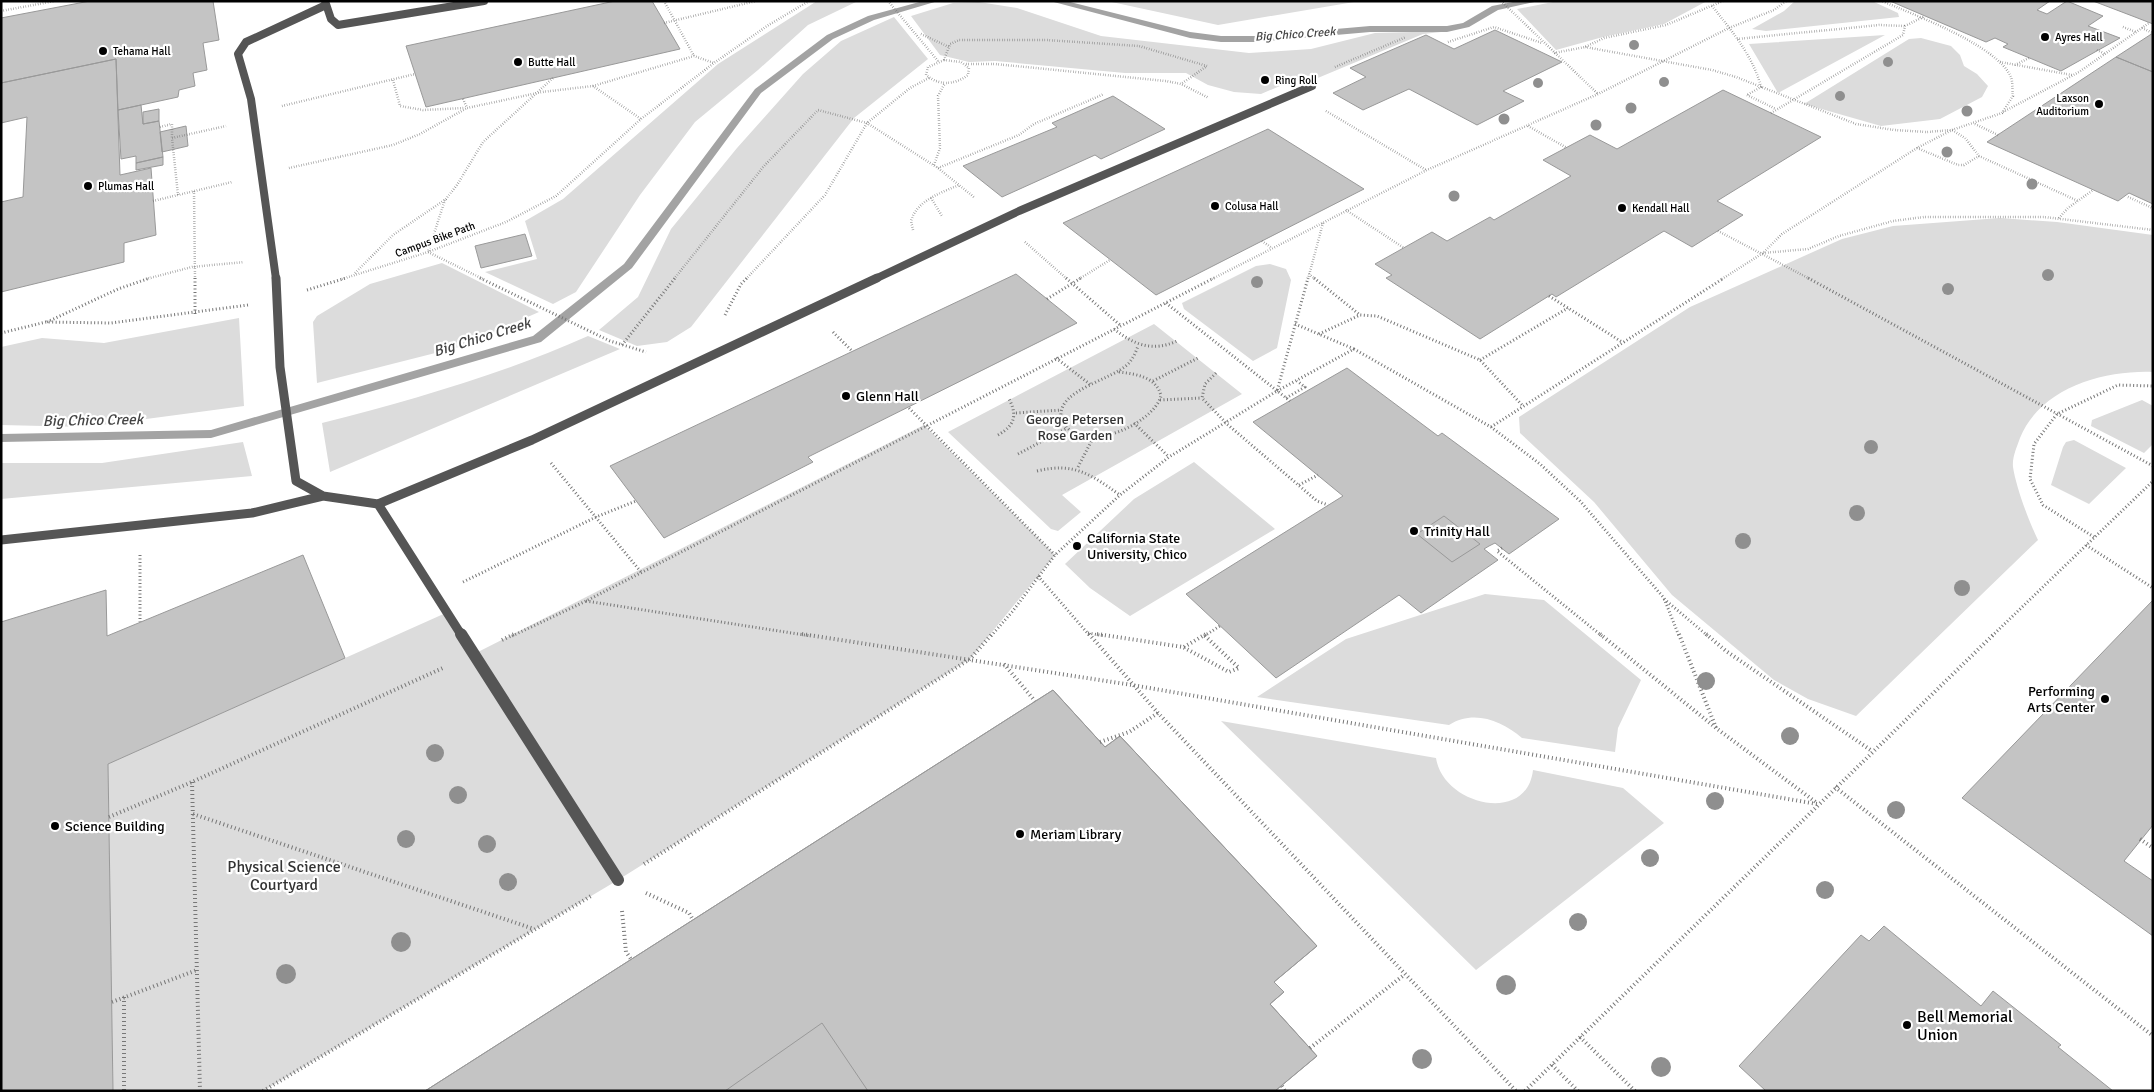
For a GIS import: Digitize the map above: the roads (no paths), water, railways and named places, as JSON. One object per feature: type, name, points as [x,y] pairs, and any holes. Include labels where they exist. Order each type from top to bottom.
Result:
[{"type":"lane","points":[[484,1],[338,25],[330,19],[325,3],[246,42],[238,54],[250,99],[275,262],[280,367],[296,481],[323,496],[378,504],[532,440],[1000,220],[1312,86]]},
{"type":"lane","points":[[1,540],[252,513],[323,496]]},
{"type":"lane","points":[[378,504],[438,594],[618,880]]},
{"type":"waterway","name":"Big Chico Creek","points":[[1,438],[211,434],[537,339],[628,266],[758,91],[830,37],[871,18],[934,1]]},
{"type":"waterway","name":"Big Chico Creek","points":[[1054,1],[1190,35],[1221,39],[1256,39],[1370,29],[1447,29],[1466,25],[1495,8],[1535,1]]},
{"type":"place","name":"Ayres Hall","points":[[2045,37]]},
{"type":"place","name":"Tehama Hall","points":[[103,51]]},
{"type":"place","name":"Butte Hall","points":[[518,62]]},
{"type":"place","name":"Ring Roll","points":[[1265,80]]},
{"type":"place","name":"Laxson Auditorium","points":[[2099,104]]},
{"type":"place","name":"Plumas Hall","points":[[88,186]]},
{"type":"place","name":"Colusa Hall","points":[[1215,206]]},
{"type":"place","name":"Kendall Hall","points":[[1622,208]]},
{"type":"place","name":"Glenn Hall","points":[[846,396]]},
{"type":"place","name":"Trinity Hall","points":[[1414,531]]},
{"type":"place","name":"California State University, Chico","points":[[1077,546]]},
{"type":"place","name":"Performing Arts Center","points":[[2105,699]]},
{"type":"place","name":"Science Building","points":[[55,826]]},
{"type":"place","name":"Meriam Library","points":[[1020,834]]},
{"type":"place","name":"Bell Memorial Union","points":[[1907,1025]]},
{"type":"park label","name":"George Petersen Rose Garden","points":[[1075,428]]},
{"type":"park label","name":"Physical Science Courtyard","points":[[284,875]]}]
